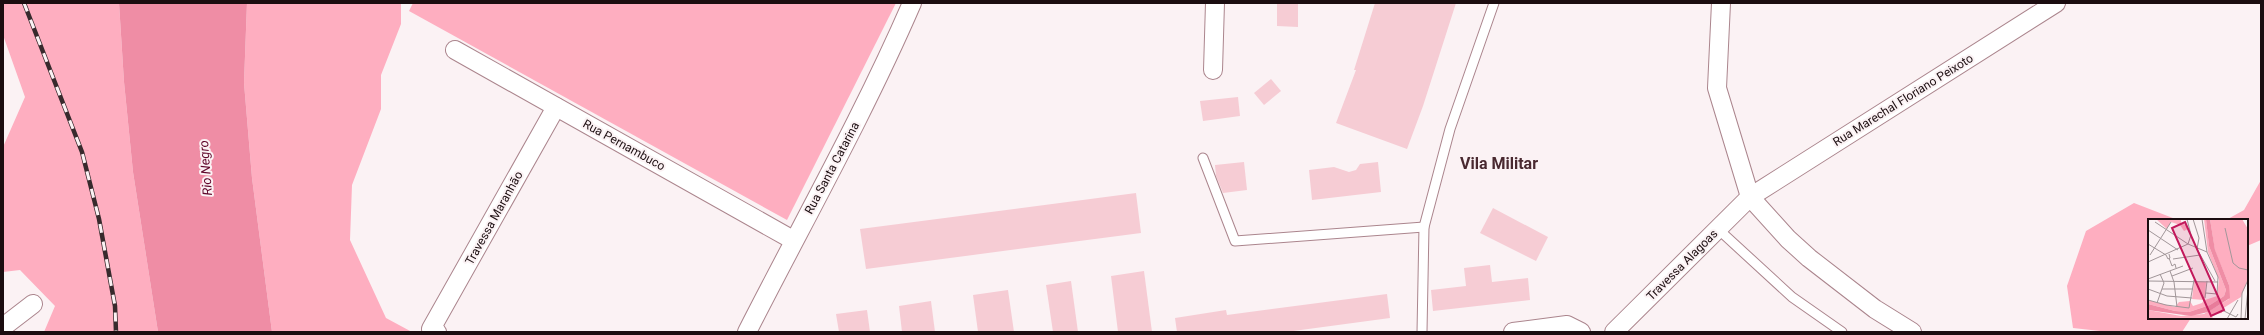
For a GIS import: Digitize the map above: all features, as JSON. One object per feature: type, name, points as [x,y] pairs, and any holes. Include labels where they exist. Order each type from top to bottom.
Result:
[{"type":"street","name":"Rua Santa Catarina","points":[[747,332],[794,240],[844,148],[912,3]]},
{"type":"street","points":[[1213,70],[1215,3]]},
{"type":"street","points":[[1721,3],[1717,88],[1750,197],[1788,240],[1809,258],[1875,309],[1912,332]]},
{"type":"street","name":"Rua Marechal Floriano Peixoto","points":[[1750,197],[2056,3]]},
{"type":"street","name":"Rua Pernambuco","points":[[455,50],[794,240]]},
{"type":"street","name":"Travessa Maranhão","points":[[434,330],[556,107]]},
{"type":"street","name":"Travessa Alagoas","points":[[1614,332],[1750,197]]},
{"type":"street","points":[[3,327],[33,304]]},
{"type":"street","points":[[1513,332],[1567,325],[1581,332]]},
{"type":"lane","points":[[1422,332],[1424,227],[1450,129],[1494,3]]},
{"type":"lane","points":[[1204,158],[1235,241],[1424,227]]},
{"type":"lane","points":[[1718,229],[1792,297],[1842,332]]},
{"type":"shaded area","points":[[3,3],[119,3],[124,82],[133,172],[158,332],[44,332],[55,306],[20,270],[3,272],[3,147],[25,97],[3,35]]},
{"type":"shaded area","points":[[247,3],[401,3],[401,24],[381,75],[381,109],[352,185],[350,240],[386,318],[412,332],[272,332],[252,178],[244,83]]},
{"type":"shaded area","points":[[413,3],[896,3],[787,220],[409,11]]},
{"type":"shaded area","points":[[2261,180],[2261,240],[2248,246],[2248,219],[2228,219],[2244,210]]},
{"type":"shaded area","points":[[2134,203],[2175,219],[2148,219],[2148,319],[2190,319],[2182,332],[2109,332],[2073,328],[2067,286],[2086,231]]},
{"type":"water","name":"Rio Negro","points":[[119,3],[247,3],[244,83],[252,178],[272,332],[158,332],[133,172],[124,82]]},
{"type":"building","points":[[1277,3],[1298,3],[1298,27],[1277,26]]},
{"type":"building","points":[[1375,3],[1456,3],[1423,106],[1407,149],[1336,123],[1356,70],[1354,70]]},
{"type":"building","points":[[1271,79],[1281,91],[1264,105],[1254,93]]},
{"type":"building","points":[[1238,97],[1240,116],[1203,121],[1200,101]]},
{"type":"building","points":[[1244,162],[1247,190],[1223,193],[1216,176],[1215,165]]},
{"type":"building","points":[[1378,162],[1381,192],[1312,200],[1309,170],[1334,167],[1349,172],[1356,170],[1360,164]]},
{"type":"building","points":[[1136,193],[1141,233],[866,269],[860,229]]},
{"type":"building","points":[[1493,208],[1548,237],[1536,261],[1480,233]]},
{"type":"building","points":[[1490,265],[1492,282],[1528,278],[1530,300],[1433,311],[1431,290],[1466,286],[1464,268]]},
{"type":"building","points":[[1144,271],[1152,332],[1118,332],[1111,276]]},
{"type":"building","points":[[1071,281],[1078,332],[1053,332],[1046,285]]},
{"type":"building","points":[[1008,290],[1014,332],[978,332],[973,295]]},
{"type":"building","points":[[1387,294],[1390,318],[1286,332],[1177,332],[1175,318],[1226,310],[1227,315]]},
{"type":"building","points":[[931,301],[935,332],[902,332],[899,306]]},
{"type":"building","points":[[867,310],[870,332],[839,332],[836,314]]},
{"type":"railway","points":[[24,3],[82,152],[99,219],[115,306],[116,332]]},
{"type":"district","name":"Vila Militar","points":[[1499,163]]}]
